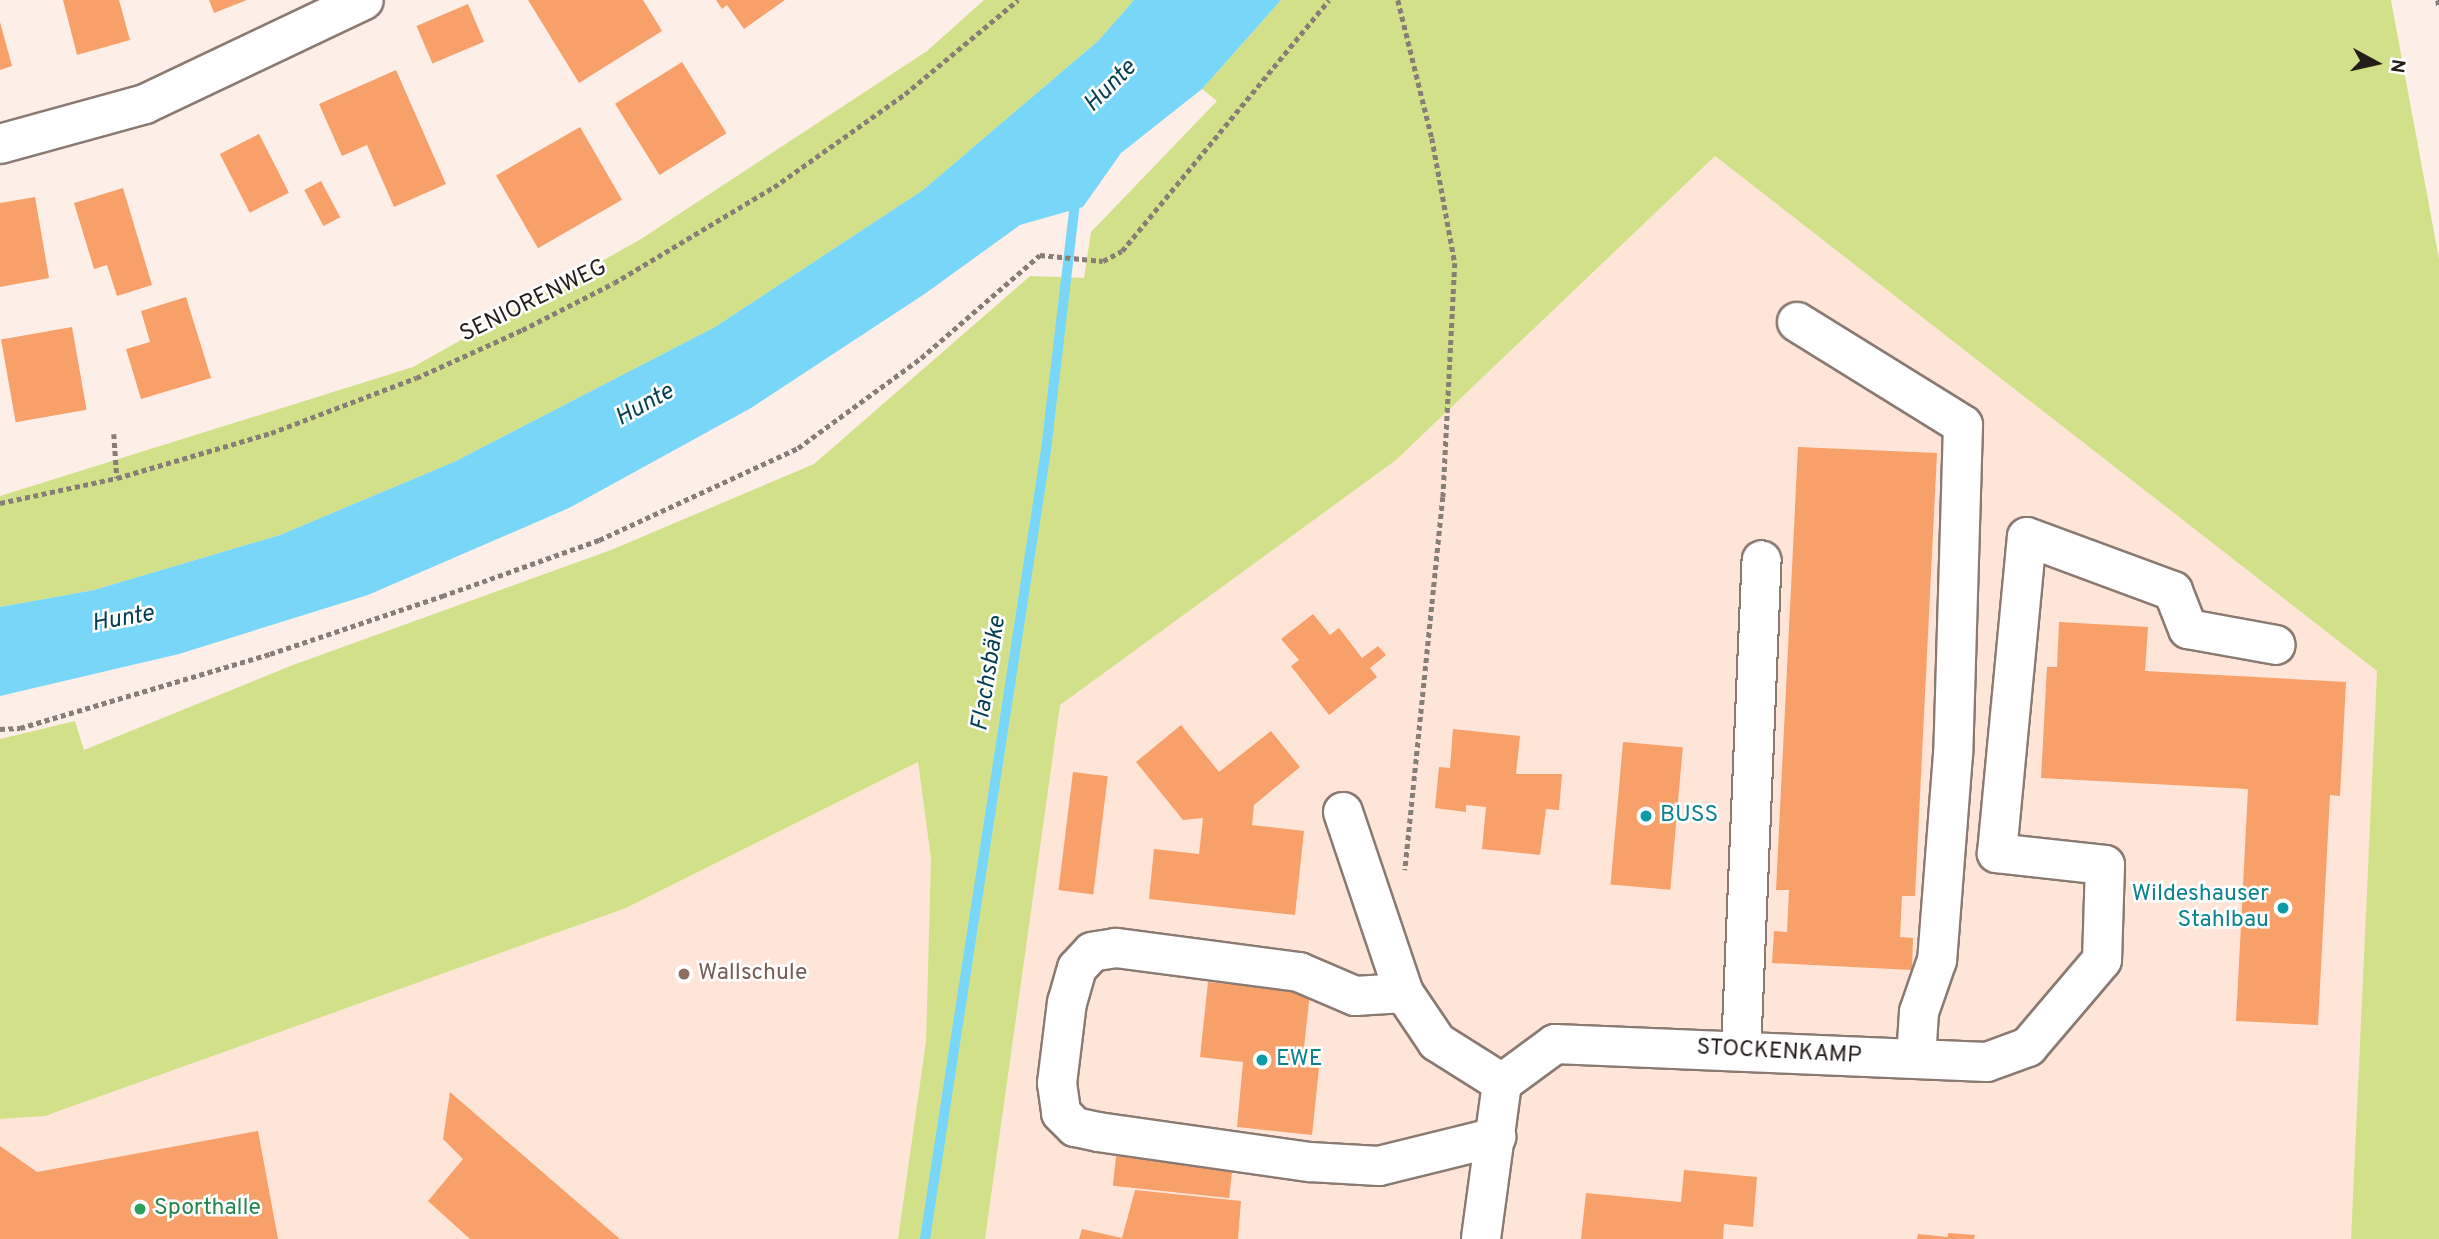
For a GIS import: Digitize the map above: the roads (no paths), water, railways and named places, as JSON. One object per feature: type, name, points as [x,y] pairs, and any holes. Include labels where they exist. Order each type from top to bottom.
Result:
[{"type":"street","points":[[0,144],[145,104],[364,0]]},
{"type":"street","points":[[1797,323],[1963,425],[1953,754],[1937,960],[1919,1012],[1916,1059]]},
{"type":"street","name":"STOCKENKAMP","points":[[1502,1083],[1555,1044],[1987,1062],[2028,1047],[2050,1017],[2102,960],[2105,865],[1997,853],[2027,537],[2174,591],[2188,629],[2276,645]]},
{"type":"street","points":[[1741,1051],[1762,561]]},
{"type":"street","points":[[1342,812],[1404,993],[1437,1042],[1502,1083],[1481,1239]]},
{"type":"street","points":[[1404,993],[1355,996],[1299,972],[1116,948],[1092,952],[1077,968],[1067,1002],[1057,1083],[1060,1113],[1076,1127],[1098,1132],[1379,1166],[1496,1137]]},
{"type":"water","name":"Hunte","points":[[1134,0],[1281,0],[1202,89],[1121,153],[1083,207],[1020,225],[926,293],[751,408],[569,508],[368,595],[179,654],[0,696],[0,607],[94,590],[280,535],[456,461],[715,327],[923,190],[1098,41]]},
{"type":"waterway","name":"Flachsbäke","points":[[925,1239],[1046,450],[1076,196]]},
{"type":"place","name":"BUSS","points":[[1646,816]]},
{"type":"place","name":"Wildeshauser Stahlbau","points":[[2283,908]]},
{"type":"place","name":"Wallschule","points":[[684,974]]},
{"type":"place","name":"EWE","points":[[1262,1060]]},
{"type":"place","name":"Sporthalle","points":[[140,1209]]}]
